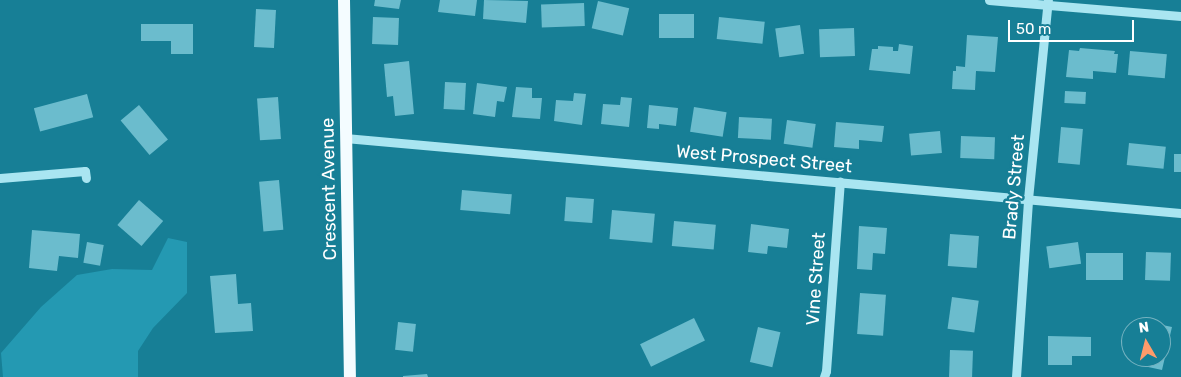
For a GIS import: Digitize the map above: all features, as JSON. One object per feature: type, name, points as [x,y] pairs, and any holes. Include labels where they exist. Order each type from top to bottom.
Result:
[{"type":"main road","name":"Crescent Avenue","points":[[344,0],[350,377]]},
{"type":"street","points":[[989,0],[1048,2],[1181,16]]},
{"type":"street","name":"Brady Street","points":[[1016,377],[1028,199],[1048,2]]},
{"type":"street","name":"West Prospect Street","points":[[345,138],[1181,213]]},
{"type":"street","points":[[0,178],[85,171],[86,178]]},
{"type":"street","name":"Vine Street","points":[[824,377],[826,371],[840,182]]},
{"type":"shaded area","points":[[168,238],[187,242],[187,293],[153,328],[138,351],[138,377],[3,377],[1,353],[41,307],[77,275],[112,269],[152,270]]},
{"type":"building","points":[[375,0],[401,0],[399,9],[374,6]]},
{"type":"building","points":[[440,0],[477,0],[475,16],[438,12]]},
{"type":"building","points":[[484,0],[528,1],[526,23],[483,19]]},
{"type":"building","points":[[598,1],[629,8],[623,35],[592,28]]},
{"type":"building","points":[[584,3],[585,26],[542,27],[541,5]]},
{"type":"building","points":[[256,9],[276,10],[274,48],[254,47]]},
{"type":"building","points":[[659,14],[694,14],[694,38],[659,38]]},
{"type":"building","points":[[373,17],[399,18],[398,45],[372,44]]},
{"type":"building","points":[[719,17],[765,22],[762,44],[717,39]]},
{"type":"building","points":[[141,24],[193,24],[193,54],[171,54],[171,41],[141,41]]},
{"type":"building","points":[[800,25],[804,54],[779,57],[775,28]]},
{"type":"building","points":[[854,28],[855,56],[820,57],[819,29]]},
{"type":"building","points":[[967,35],[998,37],[995,72],[976,71],[975,90],[952,89],[953,71],[956,71],[956,66],[965,67]]},
{"type":"building","points":[[899,44],[913,46],[910,74],[869,70],[872,49],[878,49],[878,46],[893,47],[893,51],[898,51]]},
{"type":"building","points":[[1080,48],[1115,51],[1114,54],[1118,54],[1116,73],[1093,71],[1093,79],[1066,77],[1069,50],[1079,51]]},
{"type":"building","points":[[1130,51],[1167,54],[1165,78],[1128,75]]},
{"type":"building","points":[[409,61],[414,114],[395,116],[393,96],[387,97],[384,64]]},
{"type":"building","points":[[445,82],[466,83],[465,110],[444,109]]},
{"type":"building","points":[[477,83],[507,87],[504,102],[497,101],[495,117],[473,114]]},
{"type":"building","points":[[516,87],[532,88],[532,98],[542,98],[540,119],[512,117]]},
{"type":"building","points":[[1065,91],[1086,92],[1085,104],[1064,103]]},
{"type":"building","points":[[574,93],[586,94],[582,125],[554,121],[556,100],[573,101]]},
{"type":"building","points":[[87,94],[93,117],[40,131],[34,108]]},
{"type":"building","points":[[278,97],[281,139],[260,140],[257,98]]},
{"type":"building","points":[[621,97],[632,98],[629,127],[601,124],[603,104],[620,105]]},
{"type":"building","points":[[139,105],[168,139],[150,155],[121,120]]},
{"type":"building","points":[[649,105],[678,108],[676,126],[659,124],[659,129],[647,128]]},
{"type":"building","points":[[694,107],[727,112],[723,137],[690,132]]},
{"type":"building","points":[[739,117],[772,119],[771,140],[738,138]]},
{"type":"building","points":[[787,120],[816,124],[812,148],[784,144]]},
{"type":"building","points":[[836,122],[884,126],[882,142],[859,140],[859,149],[834,147]]},
{"type":"building","points":[[1061,127],[1083,129],[1080,165],[1058,163]]},
{"type":"building","points":[[940,131],[942,153],[911,156],[909,134]]},
{"type":"building","points":[[961,136],[995,137],[994,159],[960,158]]},
{"type":"building","points":[[1129,143],[1166,147],[1163,169],[1127,165]]},
{"type":"building","points":[[1174,154],[1181,154],[1181,172],[1174,172]]},
{"type":"building","points":[[279,180],[283,230],[263,232],[259,182]]},
{"type":"building","points":[[462,190],[512,194],[510,214],[460,210]]},
{"type":"building","points":[[566,197],[594,199],[592,223],[564,221]]},
{"type":"building","points":[[139,200],[163,221],[142,246],[117,225]]},
{"type":"building","points":[[612,210],[655,214],[652,243],[609,239]]},
{"type":"building","points":[[674,221],[716,225],[714,250],[672,246]]},
{"type":"building","points":[[751,224],[789,229],[787,248],[768,246],[767,254],[748,252]]},
{"type":"building","points":[[859,226],[887,228],[885,254],[873,253],[872,270],[857,269]]},
{"type":"building","points":[[32,230],[80,234],[78,258],[59,256],[57,271],[29,268]]},
{"type":"building","points":[[950,234],[979,236],[977,268],[948,266]]},
{"type":"building","points":[[87,242],[104,245],[100,266],[83,263]]},
{"type":"building","points":[[1078,242],[1081,264],[1049,268],[1046,246]]},
{"type":"building","points":[[1146,252],[1171,253],[1170,281],[1145,280]]},
{"type":"building","points":[[1086,253],[1123,253],[1123,280],[1086,280]]},
{"type":"building","points":[[236,274],[238,304],[251,303],[253,331],[215,333],[210,276]]},
{"type":"building","points":[[860,293],[886,295],[883,336],[857,334]]},
{"type":"building","points":[[952,297],[979,301],[974,332],[948,329]]},
{"type":"building","points":[[694,318],[705,340],[651,367],[640,344]]},
{"type":"building","points":[[398,322],[416,324],[413,352],[395,350]]},
{"type":"building","points":[[758,327],[780,332],[772,367],[750,362]]},
{"type":"building","points":[[1048,336],[1091,337],[1091,356],[1072,356],[1072,365],[1048,365]]},
{"type":"building","points":[[950,350],[973,351],[972,377],[949,377]]},
{"type":"building","points":[[1148,367],[1163,367],[1162,370]]},
{"type":"building","points":[[427,374],[428,377],[403,377],[403,376]]}]
